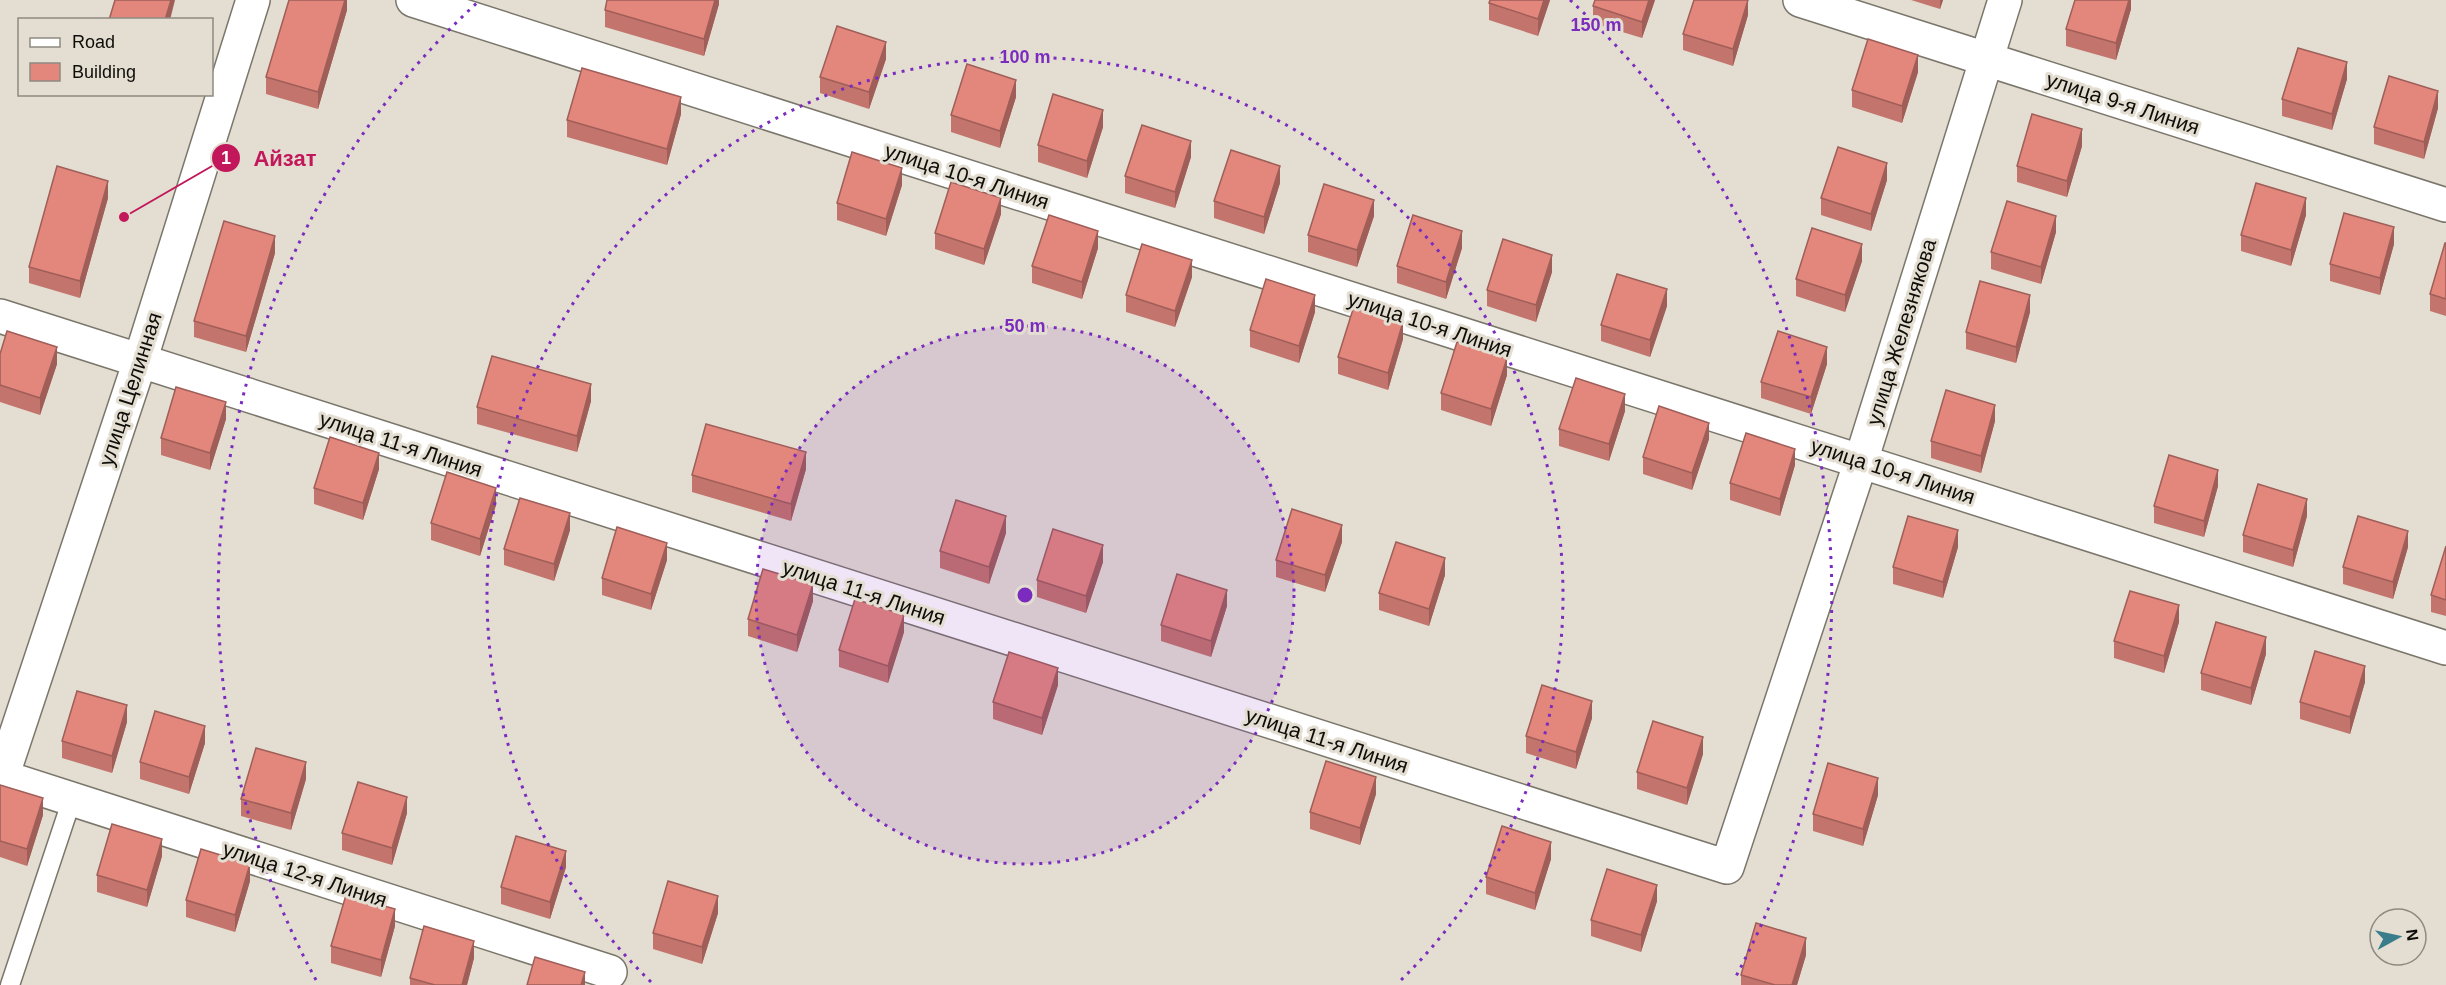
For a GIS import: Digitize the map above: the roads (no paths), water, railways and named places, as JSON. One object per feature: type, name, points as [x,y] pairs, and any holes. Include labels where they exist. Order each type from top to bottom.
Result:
[{"type":"street","name":"улица Целинная","points":[[1,777],[140,361],[253,0]]},
{"type":"street","name":"улица 10-я Линия","points":[[413,0],[2446,648]]},
{"type":"street","name":"улица 9-я Линия","points":[[1800,0],[2446,205]]},
{"type":"street","name":"улица Железнякова","points":[[1727,867],[1861,461],[2005,0]]},
{"type":"street","name":"улица 11-я Линия","points":[[0,316],[1727,867]]},
{"type":"street","name":"улица 12-я Линия","points":[[1,777],[610,972]]},
{"type":"lane","points":[[10,985],[72,799]]},
{"type":"place","name":"Айзат","points":[[124,217]]}]
